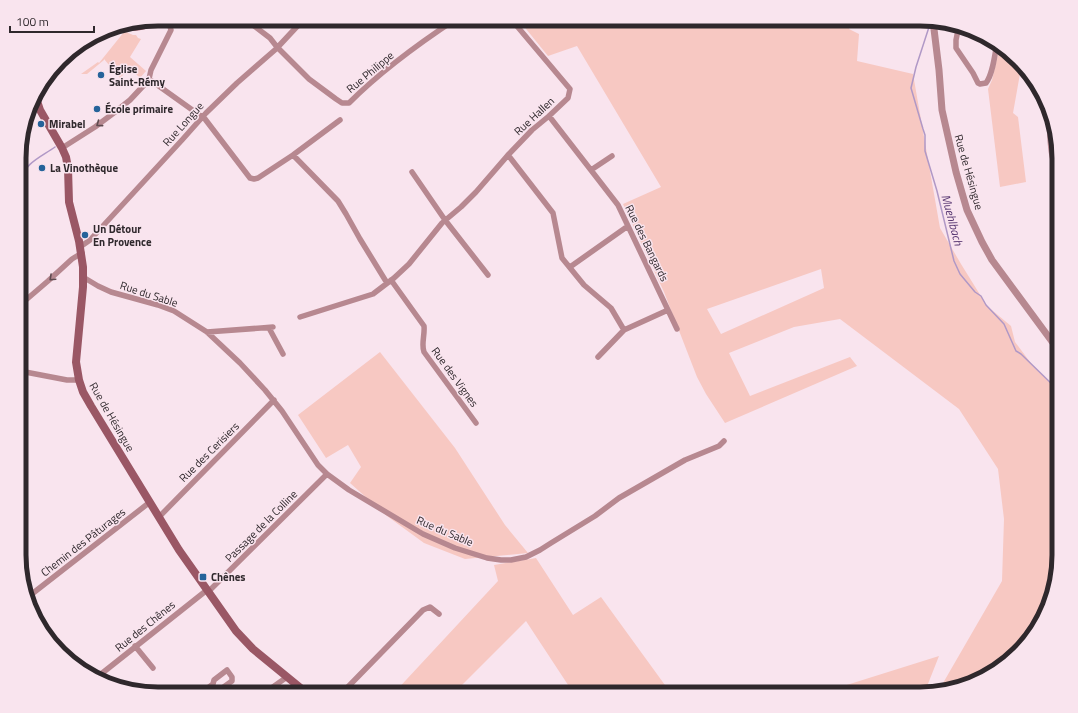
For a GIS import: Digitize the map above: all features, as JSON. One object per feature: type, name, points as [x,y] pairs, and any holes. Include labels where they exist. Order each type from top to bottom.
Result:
[{"type":"main road","name":"Rue de Hésingue","points":[[38,104],[66,157],[68,168],[69,202],[81,250],[83,277],[76,362],[83,392],[179,550],[236,631],[243,640],[299,687]]},
{"type":"street","points":[[62,148],[115,112],[130,100],[149,79],[171,30],[170,26]]},
{"type":"street","name":"Rue Philippe","points":[[254,26],[270,38],[309,79],[336,99],[349,103],[369,84],[414,48],[446,26]]},
{"type":"street","name":"Rue Longue","points":[[26,300],[81,250],[202,117],[297,26]]},
{"type":"street","name":"Rue Hallen","points":[[300,317],[378,291],[409,264],[434,232],[476,192],[532,130],[568,98],[570,89],[518,26]]},
{"type":"street","name":"Rue de Hésingue","points":[[933,27],[942,110],[956,172],[967,210],[992,260],[1052,341]]},
{"type":"street","points":[[958,32],[956,46],[957,51],[980,84],[986,83],[989,79],[995,50]]},
{"type":"street","points":[[149,79],[205,119],[250,178],[254,179],[258,178],[293,155],[340,120]]},
{"type":"street","name":"Rue des Bangards","points":[[549,116],[618,205],[677,329]]},
{"type":"street","points":[[1050,136],[1052,160]]},
{"type":"street","name":"Rue des Vignes","points":[[293,155],[338,201],[360,239],[389,282],[424,326],[422,348],[424,352],[476,423]]},
{"type":"street","points":[[508,155],[553,213],[562,258],[584,285],[611,308],[624,330]]},
{"type":"street","points":[[591,170],[612,156]]},
{"type":"street","points":[[412,172],[488,275]]},
{"type":"street","points":[[570,267],[628,226]]},
{"type":"street","name":"Rue du Sable","points":[[83,277],[111,292],[174,311],[207,332],[240,363],[274,400],[318,465],[327,474],[349,490],[423,534],[455,548],[487,558],[511,560],[526,557],[595,516],[619,498],[685,460],[719,446],[724,441]]},
{"type":"street","points":[[598,356],[624,330],[668,310]]},
{"type":"street","points":[[207,332],[271,327],[283,354]]},
{"type":"street","points":[[26,372],[67,380],[79,380]]},
{"type":"street","name":"Rue des Cerisiers","points":[[159,517],[274,400]]},
{"type":"street","name":"Passage de la Colline","points":[[207,591],[327,474]]},
{"type":"street","name":"Chemin des Pâturages","points":[[32,594],[150,502]]},
{"type":"street","name":"Rue des Chênes","points":[[101,674],[207,591]]},
{"type":"street","points":[[348,687],[424,610],[430,607],[439,614]]},
{"type":"street","points":[[135,646],[153,668]]},
{"type":"street","points":[[209,687],[213,684],[214,680],[227,670],[232,677],[232,681],[226,687]]},
{"type":"street","points":[[273,687],[287,677]]},
{"type":"shaded area","points":[[524,26],[850,26],[849,29],[859,34],[857,61],[913,74],[940,228],[987,306],[1011,326],[1015,342],[1033,366],[1052,384],[1052,563],[1049,581],[1045,597],[1030,628],[1013,648],[1000,660],[970,677],[942,685],[1002,581],[1004,519],[998,469],[959,409],[840,319],[794,327],[729,353],[750,396],[850,357],[857,366],[725,423],[697,377],[664,292],[623,204],[661,187],[577,46],[548,56]],"holes":[[[821,269],[824,288],[721,334],[707,309]]]},
{"type":"shaded area","points":[[124,32],[136,35],[141,39],[130,57],[146,71],[140,78],[130,68],[120,78],[104,59],[87,74],[81,74],[98,62],[99,63]]},
{"type":"shaded area","points":[[999,52],[1020,73],[1013,113],[1018,117],[1026,182],[1000,187],[988,89],[992,80]]},
{"type":"shaded area","points":[[380,352],[455,448],[505,525],[528,553],[465,559],[424,543],[387,516],[350,483],[361,467],[348,445],[326,458],[298,415]]},
{"type":"shaded area","points":[[536,558],[573,615],[601,597],[666,687],[569,687],[526,621],[460,687],[400,687],[498,581],[494,565]]},
{"type":"shaded area","points":[[939,656],[927,687],[840,687]]},
{"type":"waterway","name":"Muehlbach","points":[[929,27],[911,88],[925,135],[925,151],[937,191],[954,261],[960,274],[975,292],[981,296],[986,305],[1004,324],[1016,351],[1052,384]]},
{"type":"waterway","points":[[26,169],[39,157],[55,147]]},
{"type":"place","name":"Église Saint-Rémy","points":[[101,75]]},
{"type":"place","name":"École primaire","points":[[97,109]]},
{"type":"place","name":"Mirabel","points":[[41,124]]},
{"type":"place","name":"La Vinothèque","points":[[42,168]]},
{"type":"place","name":"Un Détour En Provence","points":[[85,235]]},
{"type":"place","name":"Chênes","points":[[203,577]]}]
